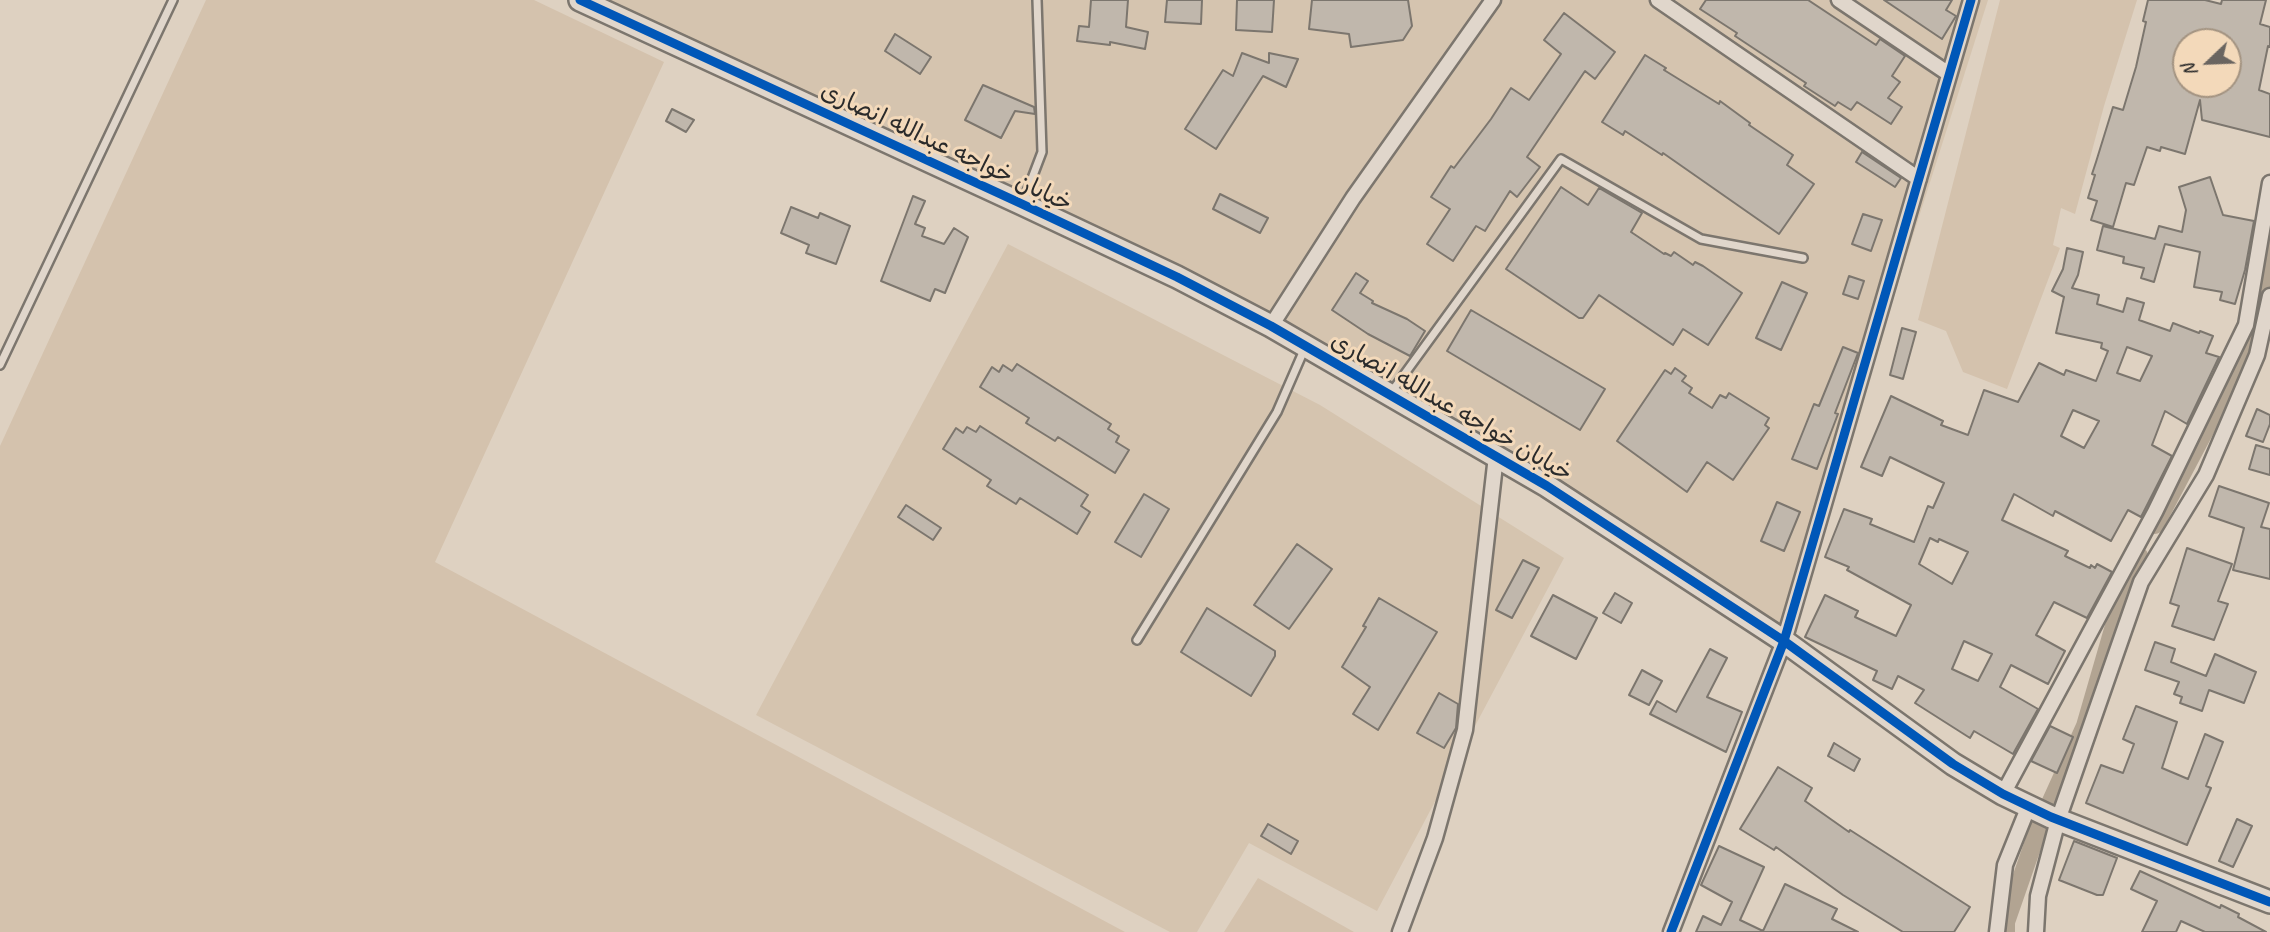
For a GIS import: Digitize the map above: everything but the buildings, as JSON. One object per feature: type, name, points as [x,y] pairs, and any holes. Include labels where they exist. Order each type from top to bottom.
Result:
[{"type":"street","name":"خیابان خواجه عبدالله انصاری","points":[[580,0],[1177,277],[1270,326],[1547,486],[1784,641],[1953,764],[2003,794],[2028,808],[2270,902]]},
{"type":"street","points":[[1270,326],[1353,198],[1493,0]]},
{"type":"street","points":[[1658,0],[1919,179]]},
{"type":"street","points":[[1839,0],[1949,74]]},
{"type":"street","points":[[1671,932],[1784,641],[1971,0]]},
{"type":"street","points":[[2003,794],[2149,523],[2246,325],[2270,183]]},
{"type":"street","points":[[2036,932],[2038,896],[2058,820],[2141,582],[2206,475],[2257,355],[2270,296]]},
{"type":"street","points":[[1400,932],[1435,838],[1465,730],[1496,456]]},
{"type":"street","points":[[1997,932],[2005,865],[2028,808]]},
{"type":"lane","points":[[0,365],[173,0]]},
{"type":"lane","points":[[1022,204],[1042,152],[1037,0]]},
{"type":"lane","points":[[1391,394],[1561,159],[1701,239],[1803,258]]},
{"type":"lane","points":[[1137,640],[1277,412],[1306,346]]},
{"type":"shaded area","points":[[206,0],[534,0],[664,62],[435,562],[1125,932],[0,932],[0,446]]},
{"type":"shaded area","points":[[580,0],[1988,0],[1784,641],[1331,360]]},
{"type":"shaded area","points":[[2000,0],[2137,0],[2104,106],[2075,214],[2061,208],[2053,245],[2060,248],[2007,389],[1963,372],[1946,331],[1918,320]]},
{"type":"shaded area","points":[[1008,244],[1320,405],[1564,558],[1377,911],[1249,843],[1197,932],[1170,932],[756,715]]},
{"type":"shaded area","points":[[1258,878],[1354,932],[1224,932]]},
{"type":"waterway","points":[[2155,525],[2248,349],[2270,245]]},
{"type":"waterway","points":[[2006,932],[2006,922],[2038,830],[2085,726],[2129,574],[2139,556]]},
{"type":"cycle path","points":[[580,0],[1177,277],[1271,326],[1547,486],[1784,641],[1953,764],[2003,794],[2051,817],[2270,902]]},
{"type":"cycle path","points":[[1671,932],[1784,641],[1971,0]]}]
